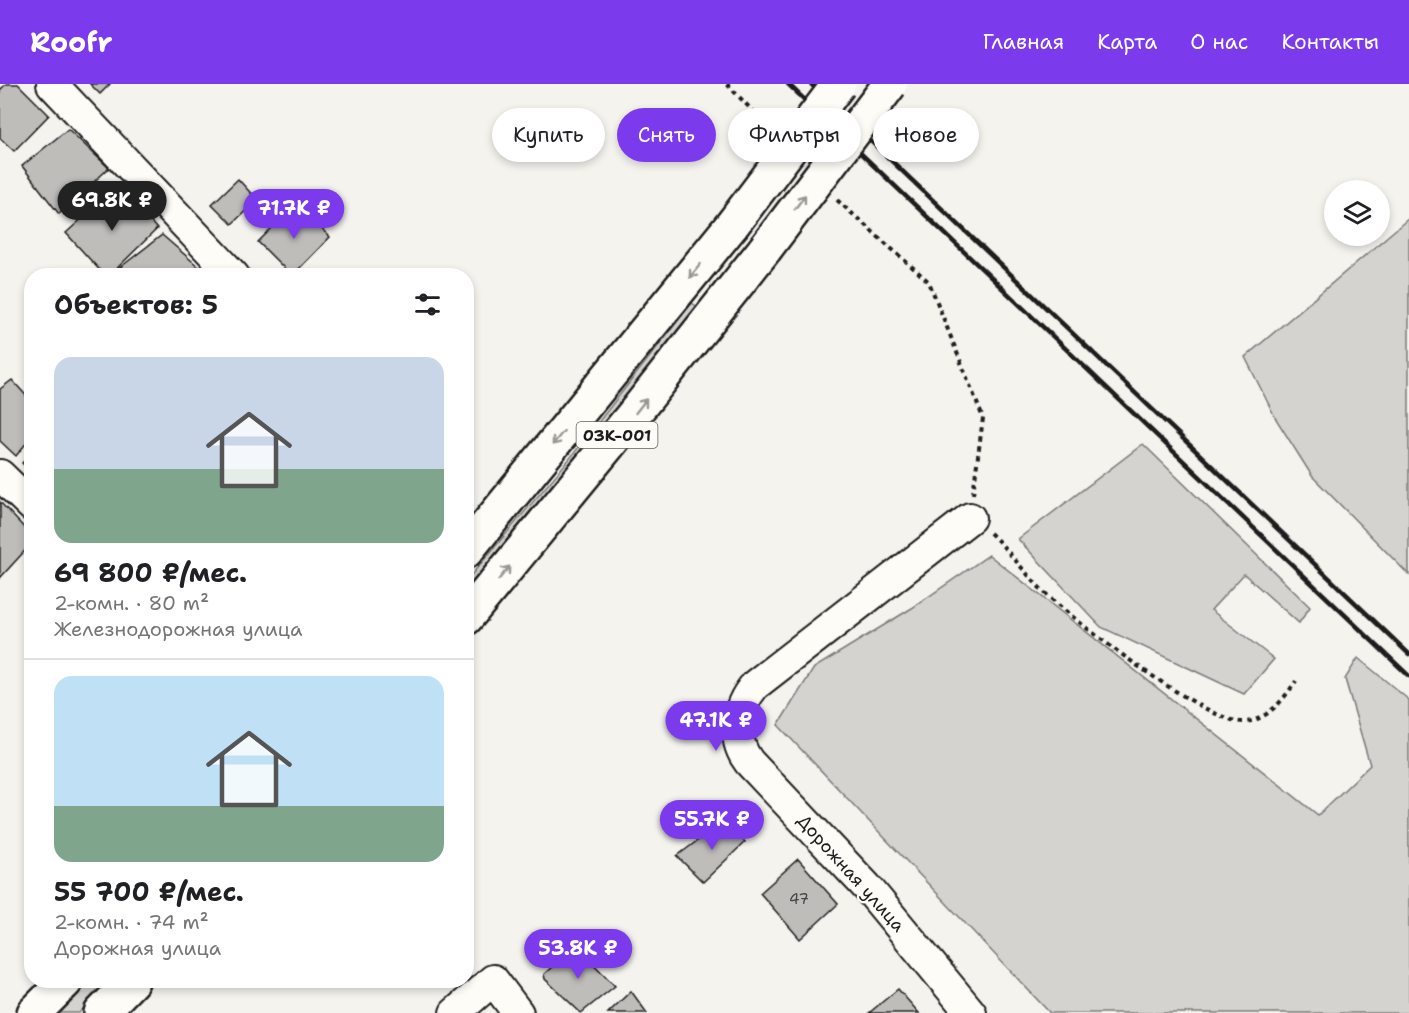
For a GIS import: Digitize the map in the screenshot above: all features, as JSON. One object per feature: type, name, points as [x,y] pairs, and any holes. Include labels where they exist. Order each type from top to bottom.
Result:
[{"type":"main road","name":"03К-001","points":[[474,541],[732,225],[839,84]]},
{"type":"main road","name":"03К-001","points":[[474,608],[633,415],[765,249],[890,84]]},
{"type":"main road","points":[[34,1013],[59,988]]},
{"type":"main road","points":[[100,1013],[125,988]]},
{"type":"street","points":[[52,84],[226,268]]},
{"type":"street","points":[[0,475],[24,498]]},
{"type":"street","name":"Дорожная улица","points":[[970,518],[755,685],[742,705],[737,731],[741,752],[749,762],[867,886],[971,1013]]},
{"type":"street","points":[[454,1013],[493,981],[509,1003]]},
{"type":"path","points":[[727,84],[750,108]]},
{"type":"path","points":[[832,194],[929,282],[983,418],[970,518],[992,534],[1044,592],[1106,644],[1205,709],[1228,720],[1244,722],[1257,719],[1278,705],[1296,681]]},
{"type":"shaded area","points":[[1409,218],[1409,575],[1312,476],[1276,419],[1245,357],[1376,246],[1390,246],[1390,234]]},
{"type":"shaded area","points":[[692,303],[702,310],[474,590],[474,572],[571,457]]},
{"type":"shaded area","points":[[1143,444],[1310,607],[1299,623],[1244,574],[1211,610],[1274,659],[1244,694],[1101,627],[1018,539]]},
{"type":"shaded area","points":[[989,555],[1318,815],[1370,765],[1345,679],[1358,658],[1409,700],[1409,1013],[1050,1013],[778,725],[814,668],[912,608]]},
{"type":"shaded area","points":[[84,988],[104,988],[79,1013],[60,1013]]},
{"type":"building","points":[[6,84],[18,84],[49,115],[14,151],[0,138],[0,90]]},
{"type":"building","points":[[90,84],[110,84],[100,94]]},
{"type":"building","points":[[68,129],[109,168],[59,214],[22,166]]},
{"type":"building","points":[[238,179],[257,200],[232,224],[212,204]]},
{"type":"building","points":[[118,186],[157,229],[117,268],[98,268],[66,233]]},
{"type":"building","points":[[296,204],[330,237],[300,268],[284,268],[258,242]]},
{"type":"building","points":[[162,235],[199,267],[198,268],[119,268]]},
{"type":"building","points":[[12,380],[24,393],[24,446],[16,456],[0,441],[0,389]]},
{"type":"building","points":[[0,502],[24,528],[24,552],[0,578]]},
{"type":"building","points":[[725,820],[745,842],[703,882],[677,856]]},
{"type":"building","points":[[798,859],[838,904],[800,939],[760,893]]},
{"type":"building","points":[[576,946],[615,986],[581,1013],[545,979],[544,974]]},
{"type":"building","points":[[898,989],[919,1013],[869,1013]]},
{"type":"building","points":[[631,991],[647,1013],[608,1013]]},
{"type":"railway","points":[[788,84],[1409,676]]},
{"type":"railway","points":[[811,84],[1409,654]]}]
